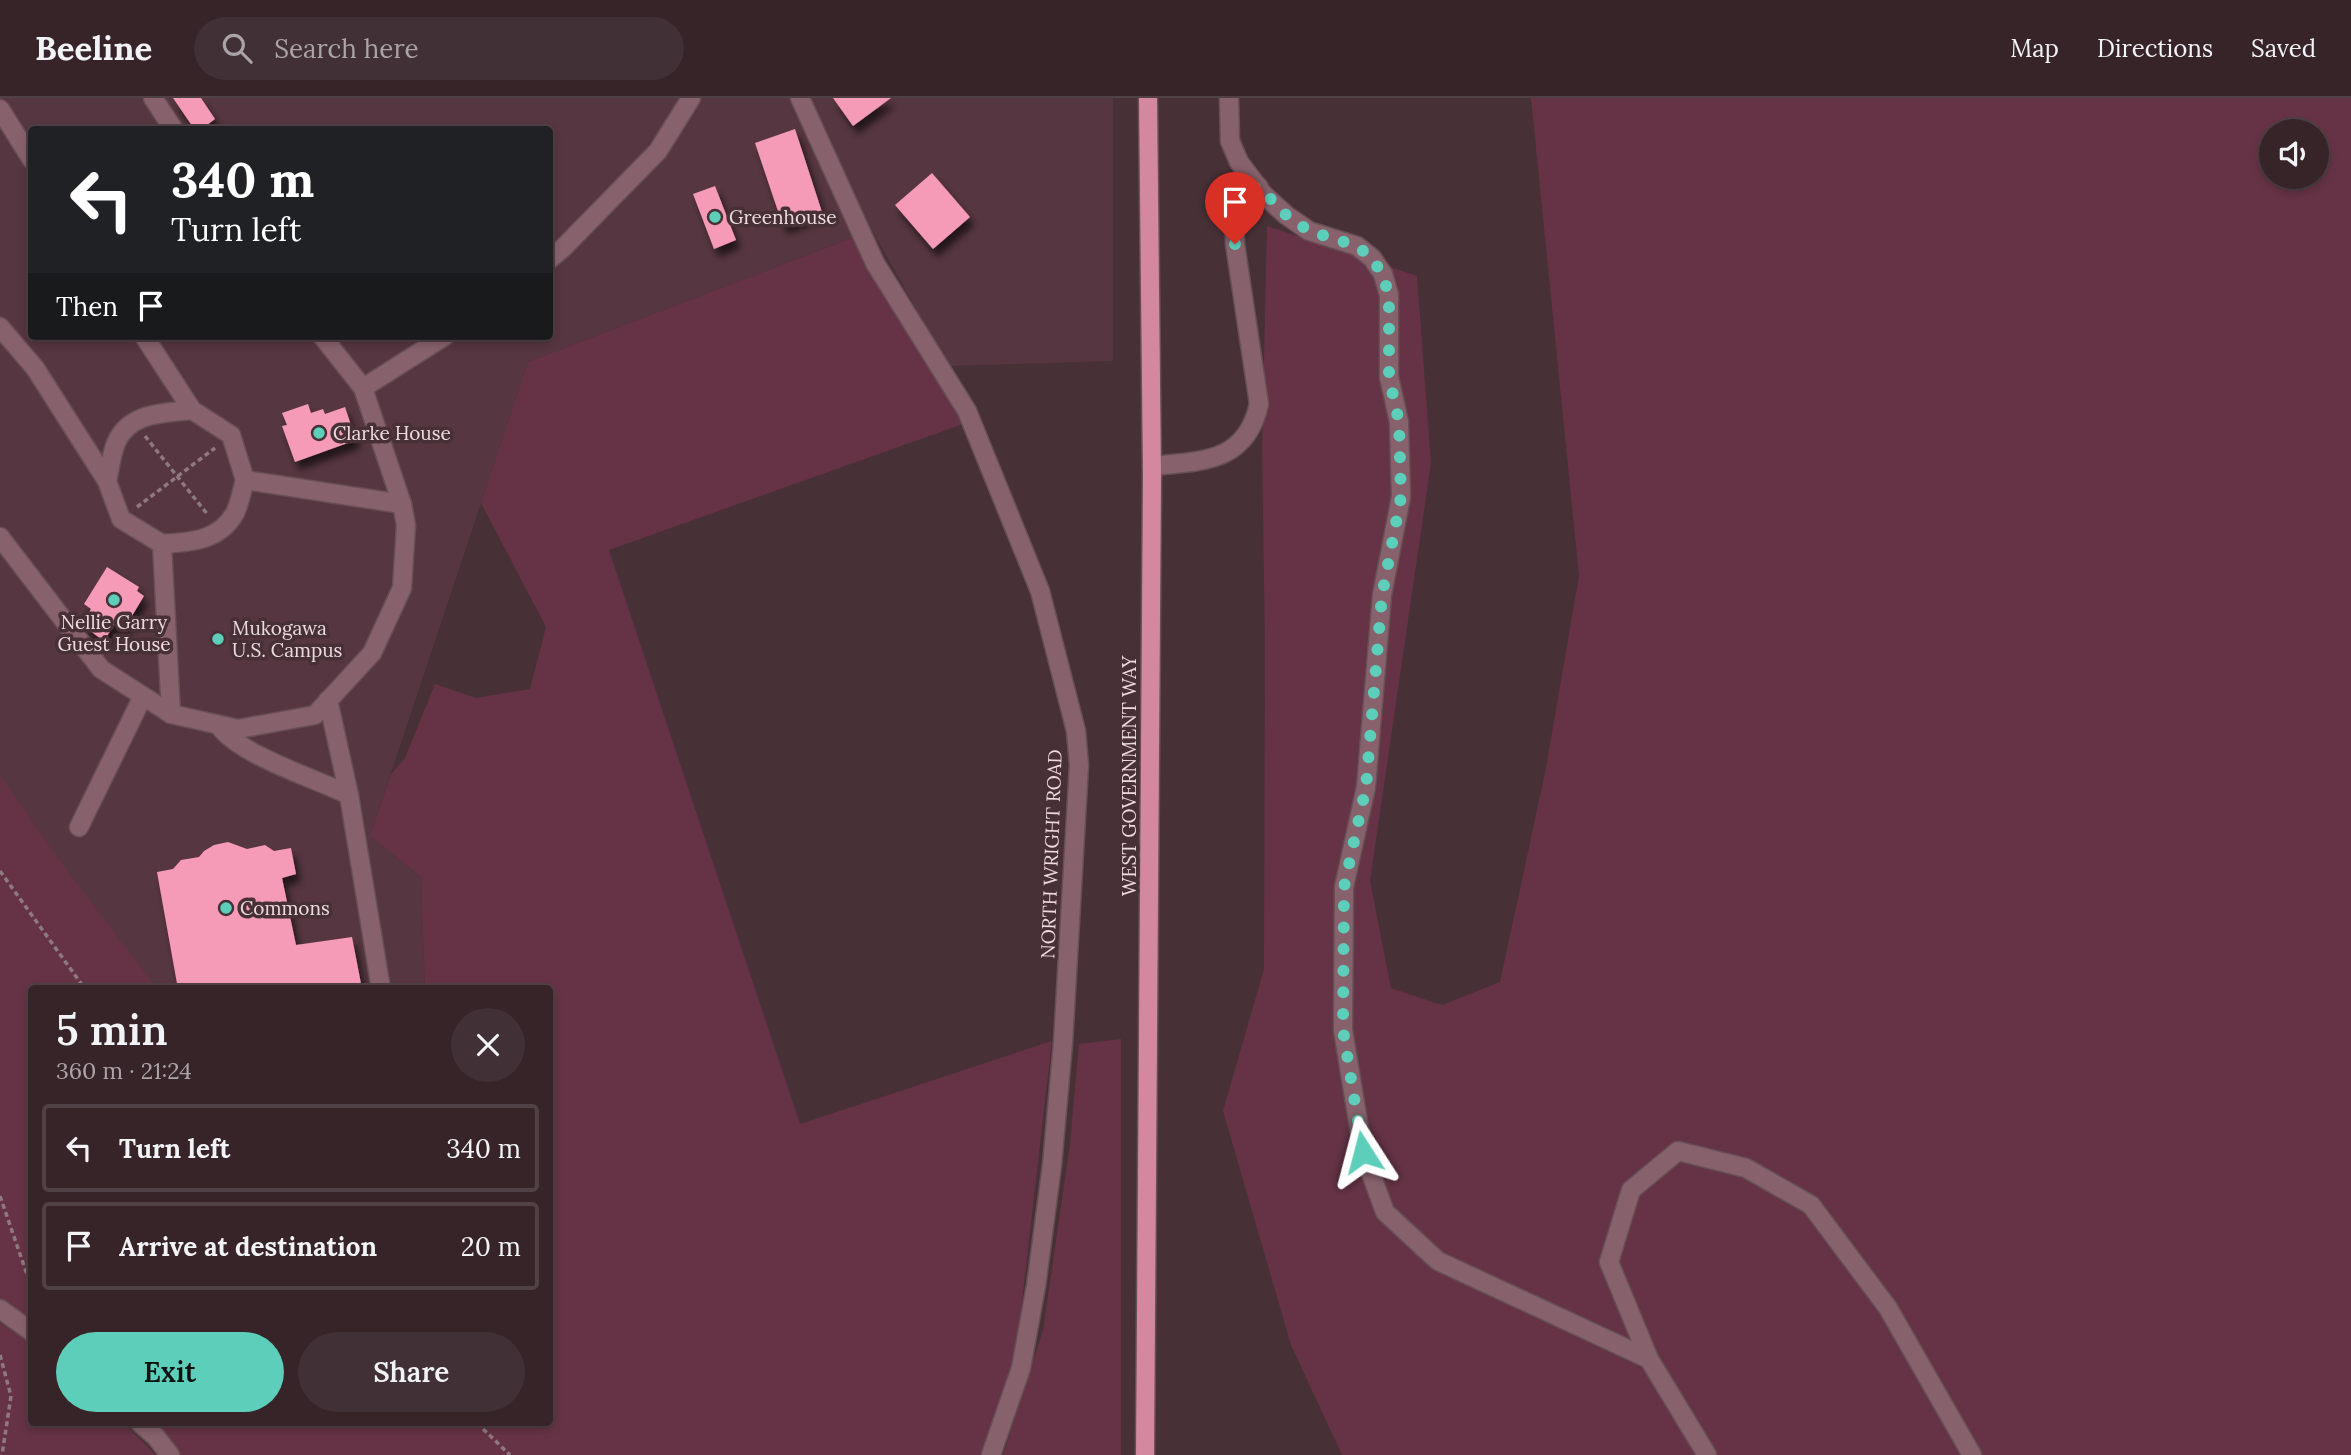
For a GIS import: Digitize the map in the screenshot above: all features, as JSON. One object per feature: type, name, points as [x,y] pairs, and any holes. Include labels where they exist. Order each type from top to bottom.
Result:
[{"type":"main road","name":"WEST GOVERNMENT WAY","points":[[1145,1455],[1152,466],[1148,98]]},
{"type":"street","points":[[153,98],[171,126]]},
{"type":"street","points":[[553,256],[658,151],[691,98]]},
{"type":"street","name":"NORTH WRIGHT ROAD","points":[[800,98],[875,263],[967,411],[1040,591],[1076,731],[1079,779],[1063,1043],[1052,1165],[1021,1368],[991,1455]]},
{"type":"street","points":[[1229,98],[1230,141],[1239,162],[1258,186],[1286,215],[1309,231],[1357,246],[1372,258],[1382,274],[1389,295],[1389,377],[1399,422],[1401,497],[1382,595],[1366,787],[1344,887],[1343,1030],[1363,1152],[1385,1212],[1438,1261],[1649,1359]]},
{"type":"street","points":[[0,109],[28,154]]},
{"type":"street","points":[[1152,466],[1202,461],[1222,455],[1236,448],[1255,424],[1259,404],[1235,244],[1234,211],[1243,195],[1258,186]]},
{"type":"street","points":[[0,327],[35,368],[107,481],[121,519],[162,544],[200,541],[220,530],[235,513],[245,480],[231,435],[192,410],[147,340]]},
{"type":"street","points":[[0,537],[101,669],[171,714],[239,729],[315,715],[372,653],[402,587],[406,526],[402,504],[363,388],[325,340]]},
{"type":"street","points":[[363,388],[439,340]]},
{"type":"street","points":[[107,481],[116,441],[134,422],[142,416],[192,410]]},
{"type":"street","points":[[245,480],[402,504]]},
{"type":"street","points":[[162,544],[171,714]]},
{"type":"street","points":[[79,827],[143,696]]},
{"type":"street","points":[[328,700],[349,795],[380,985]]},
{"type":"street","points":[[218,724],[225,733],[264,757],[349,795]]},
{"type":"street","points":[[1707,1455],[1649,1359],[1609,1262],[1631,1190],[1678,1152],[1746,1168],[1811,1205],[1888,1308],[1972,1455]]},
{"type":"street","points":[[0,1309],[28,1329]]},
{"type":"street","points":[[143,1426],[156,1437],[170,1455]]},
{"type":"path","points":[[134,422],[220,530]]},
{"type":"path","points":[[121,519],[231,435]]},
{"type":"path","points":[[0,871],[82,985]]},
{"type":"path","points":[[0,1196],[28,1277]]},
{"type":"path","points":[[0,1355],[11,1396],[2,1455]]},
{"type":"path","points":[[480,1426],[510,1455]]},
{"type":"shaded area","name":"Mukogawa U.S. Campus","points":[[0,98],[1113,98],[1113,361],[948,366],[872,230],[528,362],[370,836],[421,877],[425,985],[134,985],[0,828]]},
{"type":"shaded area","points":[[1531,98],[2351,98],[2351,1455],[1342,1455],[1291,1345],[1223,1111],[1264,969],[1265,643],[1262,449],[1267,226],[1417,276],[1431,463],[1370,881],[1391,988],[1442,1005],[1500,982],[1545,773],[1579,576]]},
{"type":"shaded area","points":[[854,237],[963,424],[609,550],[800,1124],[1052,1041],[1015,1362],[983,1455],[180,1455],[152,1426],[553,1426],[553,985],[425,985],[421,877],[370,836],[391,774],[405,758],[435,684],[476,698],[530,689],[546,627],[481,503],[528,362]]},
{"type":"shaded area","points":[[0,775],[57,857],[154,985],[28,985],[28,1322],[0,1301]]},
{"type":"shaded area","points":[[1121,1039],[1121,1455],[1003,1455],[1043,1330],[1070,1144],[1079,1044]]},
{"type":"shaded area","points":[[0,1323],[28,1341],[28,1426],[127,1426],[156,1455],[0,1455]]},
{"type":"building","points":[[173,98],[201,98],[215,119],[205,126],[192,126]]},
{"type":"building","points":[[833,98],[891,98],[853,126]]},
{"type":"building","points":[[795,129],[822,212],[783,226],[755,143]]},
{"type":"building","points":[[932,173],[970,217],[933,249],[895,205]]},
{"type":"building","name":"Greenhouse","points":[[715,186],[736,240],[714,249],[693,194]]},
{"type":"building","name":"Clarke House","points":[[308,404],[311,413],[323,409],[325,414],[345,407],[356,440],[295,462],[282,426],[287,425],[282,413]]},
{"type":"building","name":"Nellie Garry Guest House","points":[[107,567],[139,587],[137,591],[144,596],[124,629],[115,623],[104,641],[82,625],[91,609],[84,604]]},
{"type":"building","name":"Commons","points":[[228,842],[247,849],[265,845],[274,851],[291,848],[296,874],[282,878],[296,945],[352,937],[361,985],[177,985],[157,872],[173,869],[181,860],[199,857],[214,845]]},
{"type":"place","name":"Greenhouse","points":[[715,217]]},
{"type":"place","name":"Clarke House","points":[[319,433]]},
{"type":"place","name":"Nellie Garry Guest House","points":[[114,600]]},
{"type":"place","name":"Mukogawa U.S. Campus","points":[[218,639]]},
{"type":"place","name":"Commons","points":[[226,908]]},
{"type":"route","points":[[1235,244],[1234,211],[1243,195],[1258,186],[1286,215],[1309,231],[1357,246],[1372,258],[1382,274],[1389,295],[1389,377],[1399,422],[1401,497],[1382,595],[1366,787],[1344,887],[1343,1030],[1363,1152]]}]
